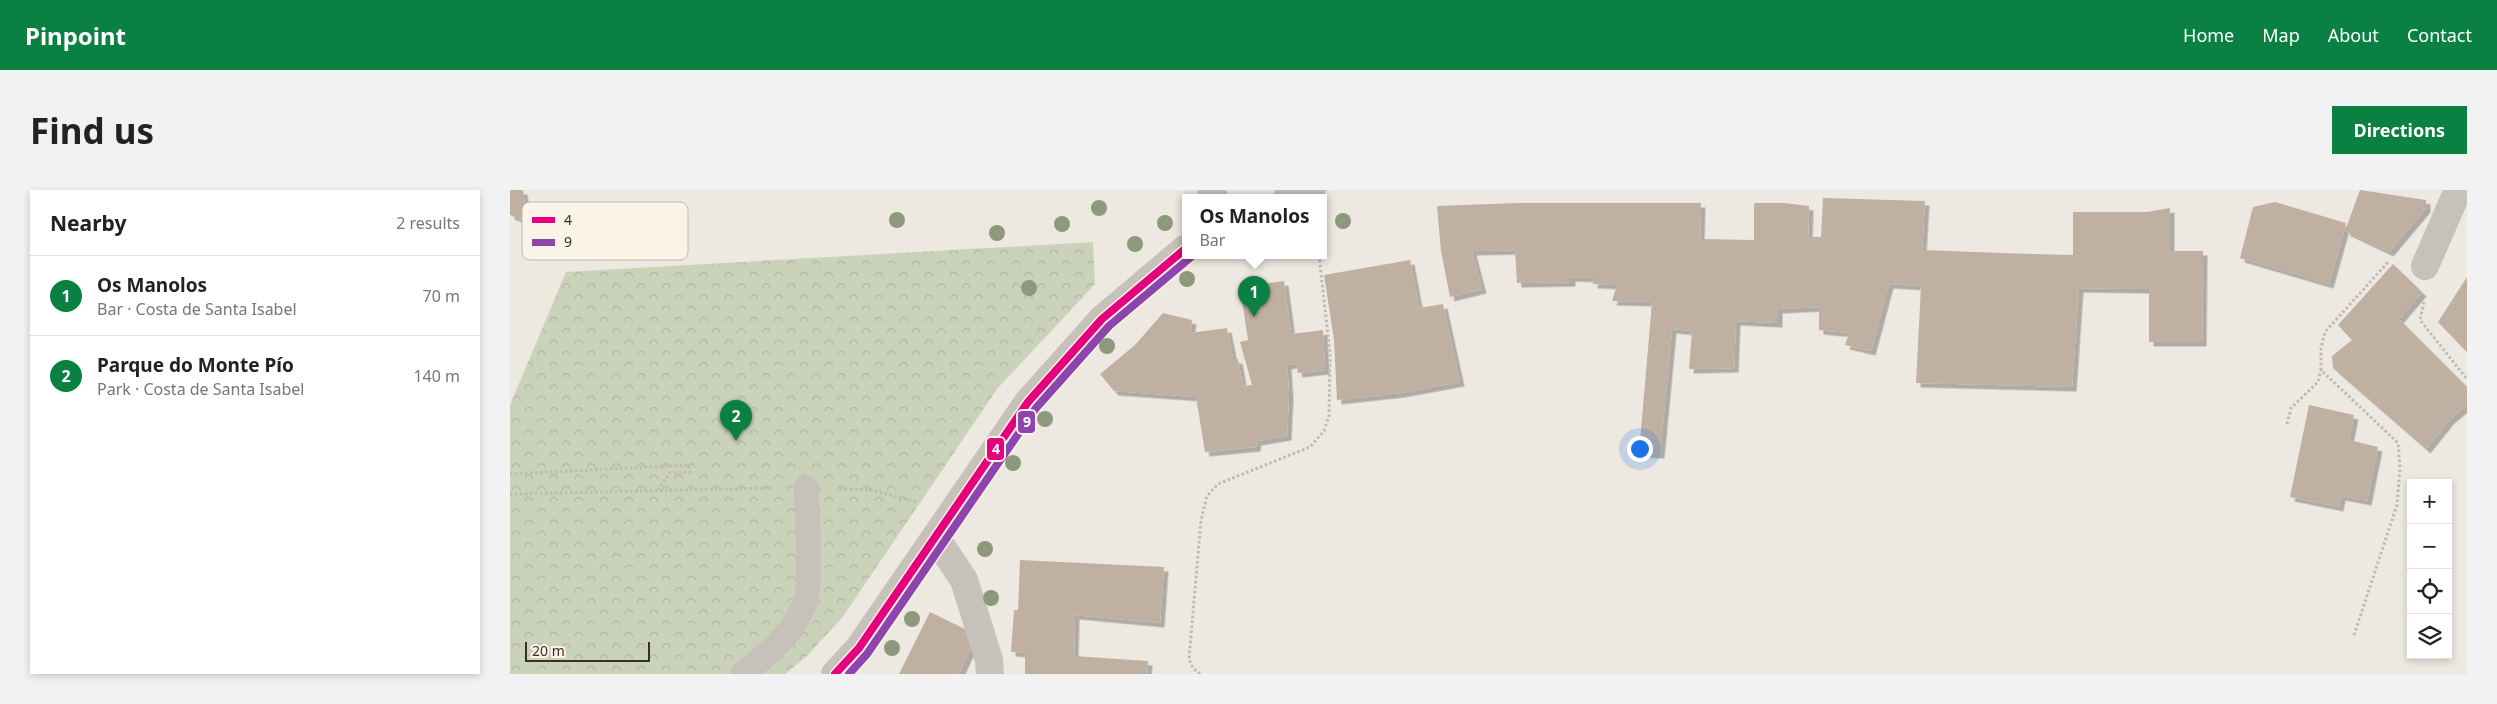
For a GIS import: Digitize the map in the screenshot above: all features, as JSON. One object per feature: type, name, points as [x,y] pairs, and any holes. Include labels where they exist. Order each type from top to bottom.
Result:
[{"type":"street","points":[[2425,266],[2458,190]]},
{"type":"street","points":[[835,674],[859,648],[1028,402],[1102,319],[1182,252]]},
{"type":"street","points":[[936,538],[964,580],[989,660],[990,674]]},
{"type":"lane","points":[[743,674],[775,648],[790,631],[806,602],[808,584],[806,488]]},
{"type":"path","points":[[2287,424],[2291,408],[2318,382],[2321,370],[2321,348],[2325,332],[2395,255]]},
{"type":"path","points":[[1200,674],[1193,668],[1189,659],[1202,520],[1207,496],[1218,484],[1310,447],[1324,431],[1329,416],[1330,353],[1319,259]]},
{"type":"path","points":[[2425,266],[2426,292],[2420,320],[2467,379]]},
{"type":"path","points":[[2321,370],[2398,443],[2400,468],[2396,505],[2354,636]]},
{"type":"path","points":[[510,474],[689,465],[690,472],[670,473],[657,491]]},
{"type":"path","points":[[510,494],[806,488],[872,490],[921,504]]},
{"type":"green space","points":[[1093,242],[1095,284],[997,389],[842,618],[806,657],[785,674],[510,674],[510,405],[566,272]]},
{"type":"building","points":[[510,190],[523,190],[524,202],[522,202],[522,220],[510,215]]},
{"type":"building","points":[[2360,190],[2426,200],[2426,208],[2389,252],[2345,231]]},
{"type":"building","points":[[1823,198],[1925,201],[1922,250],[2002,253],[2073,255],[2073,212],[2147,212],[2170,208],[2170,251],[2203,251],[2202,342],[2149,342],[2149,289],[2079,288],[2072,387],[1916,383],[1921,286],[1889,284],[1871,351],[1845,345],[1849,333],[1819,330],[1819,307],[1778,309],[1778,323],[1736,321],[1734,368],[1689,369],[1692,331],[1672,329],[1660,454],[1639,453],[1652,302],[1612,301],[1617,285],[1593,284],[1594,278],[1571,277],[1571,282],[1517,283],[1515,250],[1472,251],[1482,289],[1450,297],[1441,251],[1437,206],[1517,203],[1701,203],[1700,239],[1754,240],[1754,203],[1784,203],[1809,206],[1808,237],[1821,237]]},
{"type":"building","points":[[2275,202],[2346,223],[2329,284],[2240,258],[2253,207]]},
{"type":"building","points":[[1410,260],[1419,308],[1443,304],[1460,382],[1400,393],[1337,400],[1334,340],[1324,275]]},
{"type":"building","points":[[2393,264],[2422,292],[2399,319],[2467,387],[2467,405],[2450,419],[2426,449],[2333,368],[2332,356],[2352,340],[2338,325]]},
{"type":"building","points":[[2467,277],[2467,352],[2438,322]]},
{"type":"building","points":[[1284,281],[1291,334],[1323,330],[1325,370],[1298,373],[1296,363],[1287,365],[1289,394],[1287,436],[1257,441],[1256,447],[1205,452],[1196,397],[1114,391],[1100,374],[1135,345],[1163,313],[1192,320],[1190,333],[1227,328],[1233,359],[1238,359],[1243,386],[1252,385],[1240,342],[1248,340],[1240,287]]},
{"type":"building","points":[[2309,405],[2354,415],[2349,440],[2378,447],[2367,501],[2341,496],[2339,507],[2290,497]]},
{"type":"building","points":[[1020,560],[1164,567],[1160,623],[1075,615],[1074,656],[1148,661],[1147,674],[1025,674],[1025,653],[1011,652],[1014,610],[1018,610]]},
{"type":"building","points":[[930,612],[977,635],[959,674],[899,674]]},
{"type":"transit line","name":"4","points":[[835,674],[859,648],[1028,402],[1102,319],[1182,252]]},
{"type":"transit line","name":"9","points":[[849,674],[867,654],[1036,408],[1109,326],[1189,259]]},
{"type":"place","name":"Os Manolos","points":[[1254,317]]},
{"type":"place","name":"Parque do Monte Pío","points":[[736,441]]}]
